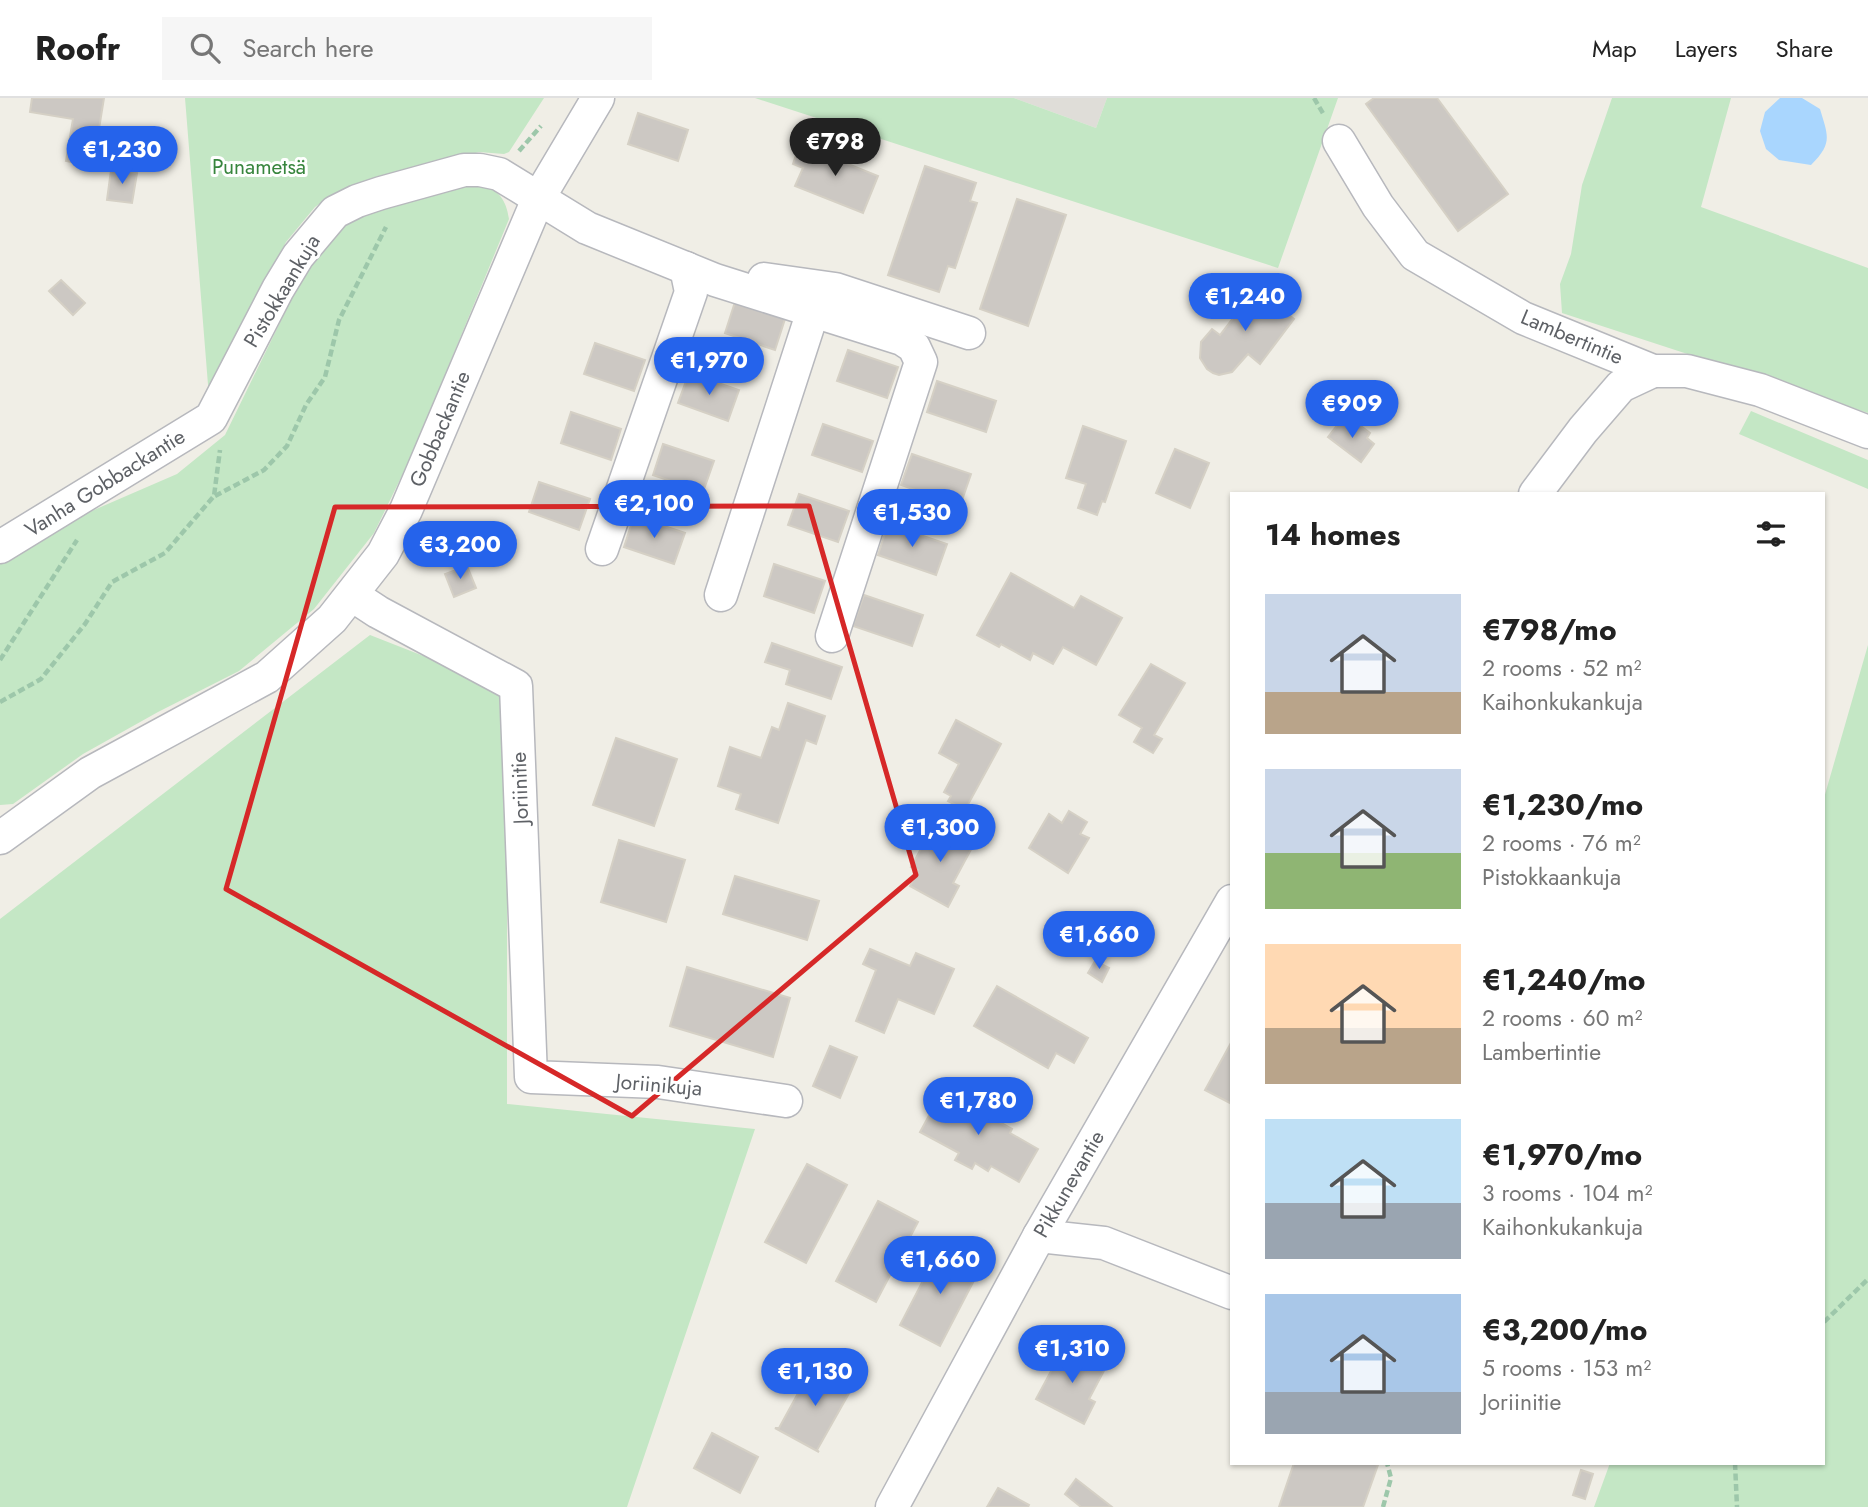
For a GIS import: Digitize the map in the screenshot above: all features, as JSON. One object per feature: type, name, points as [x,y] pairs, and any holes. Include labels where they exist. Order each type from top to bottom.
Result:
[{"type":"street","name":"Gobbackantie","points":[[0,838],[90,774],[267,677],[332,619],[383,554],[406,510],[538,199],[598,98]]},
{"type":"street","name":"Lambertintie","points":[[1339,141],[1378,206],[1415,255],[1523,318],[1653,372],[1687,371],[1760,390],[1868,432]]},
{"type":"street","name":"Pistokkaankuja","points":[[211,418],[298,256],[335,212],[357,201],[464,170],[480,170],[499,174],[587,228],[686,268]]},
{"type":"street","points":[[686,268],[715,280],[902,339],[914,347],[921,362],[832,636]]},
{"type":"street","points":[[686,268],[835,289],[969,333]]},
{"type":"street","points":[[602,549],[691,292],[686,268]]},
{"type":"street","points":[[721,594],[813,311]]},
{"type":"street","points":[[1536,492],[1583,430],[1621,386],[1653,372]]},
{"type":"street","name":"Vanha Gobbackantie","points":[[0,547],[211,418]]},
{"type":"street","name":"Joriinitie","points":[[352,594],[378,612],[516,687],[531,1077]]},
{"type":"street","name":"Pikkunevantie","points":[[892,1507],[1039,1236],[1230,904]]},
{"type":"street","name":"Joriinikuja","points":[[531,1077],[658,1082],[786,1101]]},
{"type":"street","points":[[1039,1236],[1104,1243],[1230,1292]]},
{"type":"path","points":[[499,174],[546,117]]},
{"type":"path","points":[[0,702],[41,679],[85,624],[112,582],[165,553],[214,496],[264,470],[287,446],[306,405],[325,377],[339,320],[406,186]]},
{"type":"path","points":[[211,418],[220,449],[214,496]]},
{"type":"path","points":[[0,660],[89,522],[87,494]]},
{"type":"path","points":[[1825,1321],[1868,1279]]},
{"type":"path","points":[[1383,1507],[1391,1478],[1388,1465]]},
{"type":"path","points":[[1735,1465],[1737,1507]]},
{"type":"highlighted area","points":[[809,506],[916,875],[632,1116],[226,889],[335,507]]},
{"type":"shaded area","points":[[1014,98],[1107,98],[1096,128]]},
{"type":"green space","name":"Punametsä","points":[[185,98],[544,98],[509,152],[479,152],[335,193],[315,207],[286,242],[209,397]]},
{"type":"green space","points":[[755,98],[1014,98],[1096,128],[1107,98],[1338,98],[1278,268]]},
{"type":"green space","points":[[1612,98],[1731,98],[1701,207],[1868,268],[1868,413],[1562,313],[1560,284],[1571,254],[1582,185]]},
{"type":"green space","points":[[481,183],[501,196],[509,219],[412,455],[374,533],[314,609],[239,671],[83,754],[13,804],[0,805],[0,560],[80,516],[177,474],[225,435],[314,253],[340,224],[378,204]]},
{"type":"green space","points":[[1751,411],[1868,460],[1868,489],[1739,434]]},
{"type":"green space","points":[[370,635],[449,666],[507,694],[507,1104],[755,1129],[627,1507],[0,1507],[0,919]]},
{"type":"green space","points":[[1868,645],[1868,1507],[1594,1507],[1609,1465],[1825,1465],[1825,795]]},
{"type":"water","points":[[1780,98],[1802,98],[1820,109],[1827,139],[1823,151],[1811,165],[1779,160],[1766,149],[1760,131],[1765,112]]},
{"type":"building","points":[[32,98],[104,98],[93,166],[66,161],[73,119],[30,112]]},
{"type":"building","points":[[1374,98],[1437,98],[1508,194],[1458,231],[1366,104]]},
{"type":"building","points":[[638,113],[688,130],[678,161],[628,144]]},
{"type":"building","points":[[799,146],[828,156],[830,149],[850,157],[848,164],[878,176],[863,213],[795,186],[803,168],[793,164]]},
{"type":"building","points":[[925,166],[976,183],[970,201],[977,203],[955,268],[948,266],[939,292],[888,275]]},
{"type":"building","points":[[111,170],[137,173],[132,203],[107,200]]},
{"type":"building","points":[[1017,199],[1066,215],[1028,326],[980,309]]},
{"type":"building","points":[[61,280],[85,303],[73,315],[49,291]]},
{"type":"building","points":[[1247,283],[1294,319],[1260,364],[1248,354],[1232,372],[1219,375],[1213,373],[1200,358],[1201,342],[1212,329],[1220,335],[1243,305],[1234,299]]},
{"type":"building","points":[[735,302],[785,319],[775,350],[725,333]]},
{"type":"building","points":[[595,343],[645,360],[634,391],[584,374]]},
{"type":"building","points":[[848,350],[898,367],[887,398],[837,381]]},
{"type":"building","points":[[689,373],[739,390],[728,421],[678,403]]},
{"type":"building","points":[[937,381],[996,401],[986,432],[927,412]]},
{"type":"building","points":[[571,412],[621,429],[611,460],[561,443]]},
{"type":"building","points":[[1342,419],[1354,429],[1358,424],[1370,433],[1367,438],[1374,444],[1361,462],[1328,437]]},
{"type":"building","points":[[823,424],[873,441],[862,472],[812,455]]},
{"type":"building","points":[[1083,426],[1126,441],[1105,502],[1102,501],[1097,515],[1078,508],[1086,484],[1066,478]]},
{"type":"building","points":[[663,444],[714,461],[703,492],[653,475]]},
{"type":"building","points":[[1175,449],[1209,463],[1190,508],[1156,493]]},
{"type":"building","points":[[912,454],[971,474],[960,506],[901,485]]},
{"type":"building","points":[[539,482],[590,499],[579,530],[529,512]]},
{"type":"building","points":[[799,494],[849,511],[838,542],[788,525]]},
{"type":"building","points":[[634,516],[685,533],[674,564],[624,547]]},
{"type":"building","points":[[888,524],[947,544],[936,575],[878,555]]},
{"type":"building","points":[[774,564],[825,581],[814,613],[764,596]]},
{"type":"building","points":[[467,566],[476,588],[454,597],[445,574]]},
{"type":"building","points":[[1011,573],[1074,608],[1081,596],[1122,618],[1096,665],[1063,647],[1053,664],[1033,653],[1030,660],[977,635]]},
{"type":"building","points":[[864,595],[923,615],[912,646],[853,626]]},
{"type":"building","points":[[772,643],[842,667],[831,699],[786,684],[790,670],[765,662]]},
{"type":"building","points":[[1151,664],[1185,683],[1154,735],[1162,739],[1153,753],[1134,742],[1142,728],[1119,715]]},
{"type":"building","points":[[788,703],[825,716],[816,744],[806,740],[778,823],[736,809],[741,794],[718,786],[730,747],[761,758],[772,727],[779,730]]},
{"type":"building","points":[[956,720],[1001,744],[965,810],[948,801],[951,796],[944,792],[959,764],[939,753]]},
{"type":"building","points":[[616,738],[677,759],[654,826],[593,805]]},
{"type":"building","points":[[1069,811],[1087,822],[1080,834],[1089,838],[1068,873],[1029,848],[1049,814],[1062,823]]},
{"type":"building","points":[[935,823],[974,844],[953,883],[959,886],[948,907],[910,886],[918,870],[911,867]]},
{"type":"building","points":[[619,840],[685,860],[666,922],[601,902]]},
{"type":"building","points":[[735,876],[819,901],[807,940],[723,914]]},
{"type":"building","points":[[870,949],[910,966],[916,953],[954,969],[934,1014],[898,999],[884,1033],[856,1021],[876,970],[863,964]]},
{"type":"building","points":[[1095,961],[1109,968],[1102,982],[1088,973]]},
{"type":"building","points":[[687,967],[790,998],[773,1057],[670,1026]]},
{"type":"building","points":[[997,986],[1088,1038],[1074,1063],[1056,1053],[1048,1068],[974,1026]]},
{"type":"building","points":[[1230,1045],[1230,1103],[1205,1090]]},
{"type":"building","points":[[830,1046],[857,1057],[840,1098],[813,1086]]},
{"type":"building","points":[[943,1090],[976,1109],[979,1103],[995,1113],[992,1118],[1012,1129],[1010,1133],[1038,1149],[1019,1182],[991,1166],[988,1171],[975,1163],[972,1169],[955,1160],[959,1153],[920,1132]]},
{"type":"building","points":[[807,1164],[847,1185],[806,1263],[765,1242]]},
{"type":"building","points":[[878,1201],[918,1222],[876,1302],[836,1281]]},
{"type":"building","points":[[941,1246],[981,1267],[940,1346],[900,1325]]},
{"type":"building","points":[[1065,1345],[1106,1367],[1089,1399],[1095,1402],[1084,1424],[1036,1399]]},
{"type":"building","points":[[811,1363],[855,1388],[852,1388],[817,1450],[819,1452],[775,1428],[779,1428],[813,1366]]},
{"type":"building","points":[[712,1433],[758,1457],[740,1493],[694,1468]]},
{"type":"building","points":[[1293,1465],[1378,1465],[1363,1507],[1279,1507]]},
{"type":"building","points":[[1581,1470],[1593,1474],[1585,1499],[1573,1495]]},
{"type":"building","points":[[1076,1479],[1112,1507],[1081,1507],[1065,1494]]},
{"type":"building","points":[[998,1488],[1029,1505],[1028,1507],[987,1507]]}]
